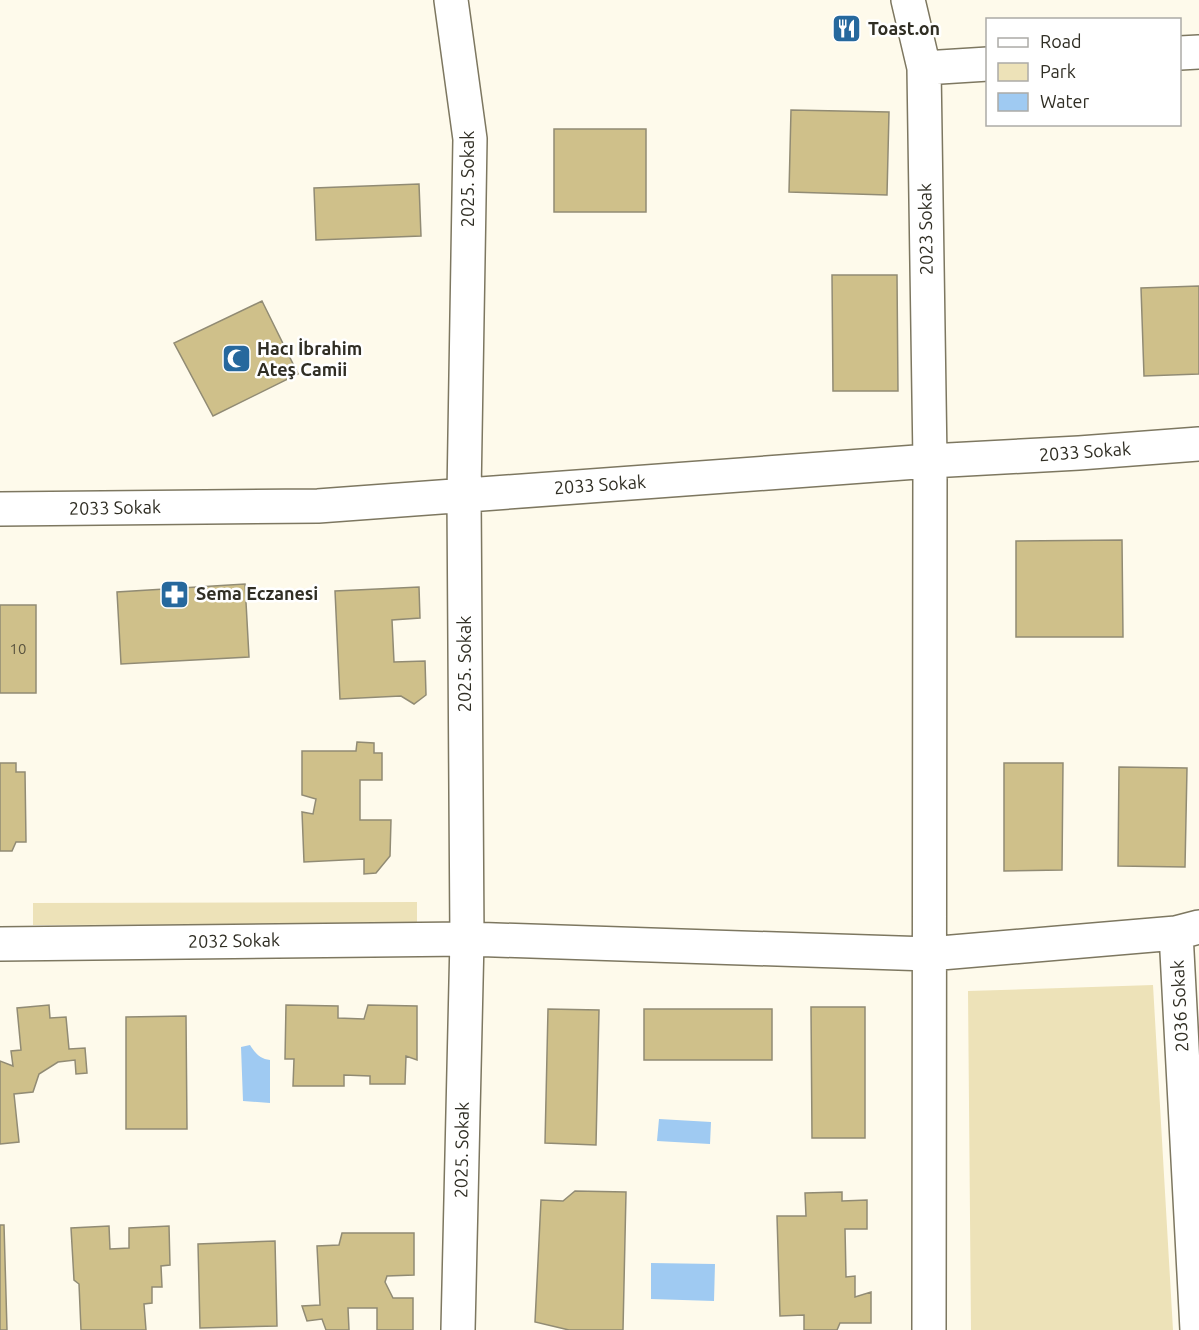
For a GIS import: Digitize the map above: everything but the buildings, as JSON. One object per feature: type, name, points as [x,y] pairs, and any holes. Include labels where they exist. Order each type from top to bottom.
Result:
[{"type":"street","name":"2025. Sokak","points":[[451,0],[470,139],[464,495],[467,939],[458,1330]]},
{"type":"street","name":"2023 Sokak","points":[[908,0],[924,68],[930,461],[929,1330]]},
{"type":"street","points":[[1181,53],[1199,52]]},
{"type":"street","points":[[924,68],[986,64]]},
{"type":"street","name":"2033 Sokak","points":[[0,509],[318,506],[930,461],[1199,444]]},
{"type":"street","name":"2032 Sokak","points":[[0,944],[467,939],[929,954],[1187,930]]},
{"type":"street","name":"2036 Sokak","points":[[1187,930],[1197,1330]]},
{"type":"green space","points":[[417,902],[417,924],[33,925],[33,903]]},
{"type":"green space","points":[[1153,985],[1173,1330],[971,1330],[968,991]]},
{"type":"water","points":[[250,1045],[258,1055],[270,1060],[270,1103],[243,1101],[241,1047]]},
{"type":"water","points":[[659,1119],[711,1122],[710,1144],[657,1141]]},
{"type":"water","points":[[651,1263],[715,1264],[714,1301],[651,1299]]},
{"type":"place","name":"Toast.on","points":[[847,29]]},
{"type":"place","name":"Hacı İbrahim Ateş Camii","points":[[236,359]]},
{"type":"place","name":"Sema Eczanesi","points":[[175,594]]}]
